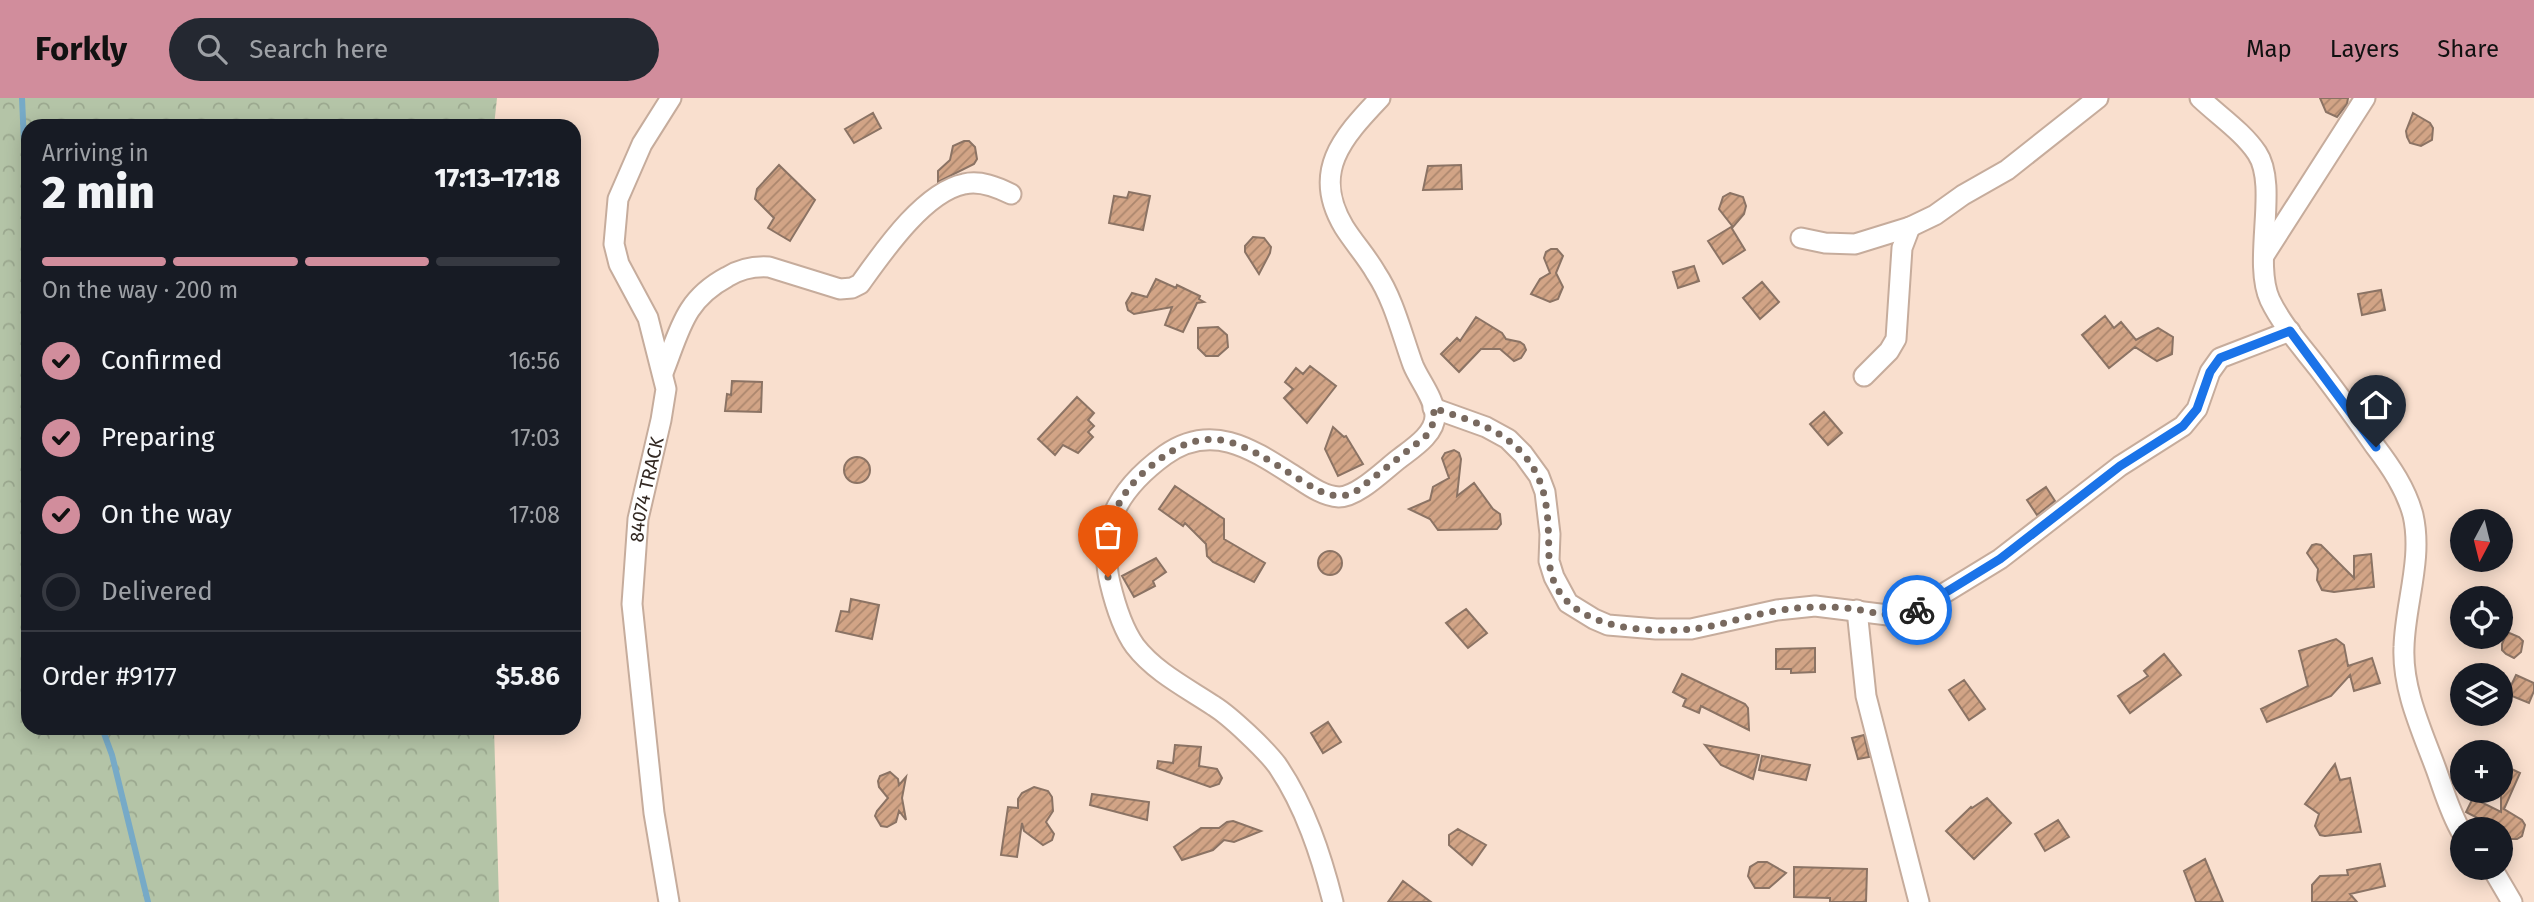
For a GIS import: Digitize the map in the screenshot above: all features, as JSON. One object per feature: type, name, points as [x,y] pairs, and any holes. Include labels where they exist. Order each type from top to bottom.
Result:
[{"type":"street","name":"84074 TRACK","points":[[669,902],[654,813],[632,604],[638,519],[662,420],[666,389],[648,318],[620,264],[614,244],[618,199],[642,144],[671,98]]},
{"type":"street","points":[[1333,902],[1323,862],[1303,812],[1276,764],[1218,708],[1178,683],[1135,645],[1115,606],[1108,577],[1107,556],[1111,518],[1133,483],[1156,461],[1176,447],[1197,439],[1214,439],[1250,448],[1316,490],[1328,495],[1347,496],[1425,437],[1433,424],[1433,408],[1378,274],[1345,228],[1334,209],[1331,195],[1330,180],[1337,150],[1348,132],[1380,98]]},
{"type":"street","points":[[1801,238],[1825,243],[1855,244],[1872,241],[1910,227],[1935,215],[1963,195],[2007,170],[2098,98]]},
{"type":"street","points":[[2200,98],[2259,155],[2266,183],[2265,282],[2268,297],[2290,331],[2360,424],[2405,492],[2413,517],[2415,542],[2404,647],[2406,680],[2421,730],[2454,817]]},
{"type":"street","points":[[2265,254],[2365,98]]},
{"type":"street","points":[[663,373],[694,301],[709,287],[734,273],[769,267],[840,289],[852,288],[860,284],[909,219],[946,191],[967,183],[997,187],[1011,194]]},
{"type":"street","points":[[1864,376],[1896,340],[1903,241],[1910,227]]},
{"type":"street","points":[[1433,408],[1486,427],[1508,439],[1523,454],[1539,476],[1545,492],[1550,534],[1549,561],[1554,577],[1568,603],[1608,625],[1691,629],[1777,610],[1815,606],[1889,616],[1909,613],[2000,559],[2120,466],[2191,419],[2210,372],[2220,358],[2290,331]]},
{"type":"street","points":[[1857,610],[1866,696],[1919,902]]},
{"type":"street","points":[[2499,880],[2512,902]]},
{"type":"green space","points":[[0,98],[497,98],[495,119],[21,119],[21,735],[494,735],[499,902],[0,902]]},
{"type":"building","points":[[2320,98],[2348,98],[2347,104],[2337,117],[2326,112]]},
{"type":"building","points":[[873,113],[881,128],[854,143],[845,129]]},
{"type":"building","points":[[2413,113],[2430,123],[2433,128],[2432,140],[2421,146],[2410,143],[2407,137],[2406,131]]},
{"type":"building","points":[[969,141],[975,147],[977,159],[974,164],[938,182],[938,171],[950,160],[953,146]]},
{"type":"building","points":[[779,165],[815,200],[790,241],[768,228],[774,218],[755,199],[757,189]]},
{"type":"building","points":[[1461,165],[1462,189],[1423,190],[1428,166]]},
{"type":"building","points":[[1129,192],[1150,196],[1143,230],[1109,223],[1114,196],[1127,198]]},
{"type":"building","points":[[1730,193],[1743,197],[1746,206],[1744,214],[1733,227],[1719,209],[1723,197]]},
{"type":"building","points":[[1731,227],[1745,250],[1723,264],[1708,241]]},
{"type":"building","points":[[1253,237],[1264,238],[1271,247],[1259,274],[1245,252],[1245,246]]},
{"type":"building","points":[[1557,249],[1563,256],[1556,273],[1563,287],[1558,299],[1550,302],[1531,294],[1540,279],[1550,273],[1544,258],[1546,252]]},
{"type":"building","points":[[1694,266],[1699,281],[1678,288],[1673,272]]},
{"type":"building","points":[[1156,279],[1200,296],[1199,299],[1204,302],[1197,303],[1183,332],[1165,325],[1172,307],[1134,314],[1128,310],[1126,303],[1132,293],[1147,297]]},
{"type":"building","points":[[1762,282],[1779,302],[1760,319],[1743,298]]},
{"type":"building","points":[[2381,290],[2385,310],[2362,315],[2358,294]]},
{"type":"building","points":[[2105,316],[2114,328],[2121,322],[2136,340],[2158,328],[2173,337],[2172,354],[2157,361],[2135,347],[2109,368],[2082,335]]},
{"type":"building","points":[[1476,317],[1502,333],[1506,339],[1524,345],[1526,350],[1521,358],[1514,361],[1500,349],[1481,349],[1459,372],[1441,354],[1457,338],[1460,341]]},
{"type":"building","points":[[1218,327],[1227,335],[1228,347],[1218,356],[1206,356],[1198,348],[1198,328]]},
{"type":"building","points":[[1310,366],[1336,386],[1307,423],[1284,398],[1293,389],[1285,382],[1296,368],[1303,374]]},
{"type":"building","points":[[732,381],[762,382],[761,412],[725,411],[727,394],[731,395]]},
{"type":"building","points":[[1077,397],[1094,413],[1088,420],[1094,426],[1088,432],[1093,437],[1078,453],[1063,445],[1055,455],[1038,439]]},
{"type":"building","points":[[1824,412],[1842,433],[1828,445],[1810,424]]},
{"type":"building","points":[[1333,427],[1346,436],[1363,464],[1338,476],[1325,449]]},
{"type":"building","points":[[1454,450],[1459,453],[1461,459],[1457,496],[1474,483],[1493,509],[1500,514],[1501,524],[1497,529],[1438,530],[1430,519],[1409,509],[1430,500],[1433,487],[1449,478],[1442,458],[1445,453]]},
{"type":"building","points":[[857,457],[866,461],[870,470],[866,479],[857,483],[848,479],[844,470],[848,461]]},
{"type":"building","points":[[1175,486],[1224,519],[1224,539],[1265,563],[1254,582],[1213,562],[1207,556],[1206,544],[1185,523],[1183,526],[1159,509]]},
{"type":"building","points":[[2046,487],[2055,501],[2037,515],[2027,500]]},
{"type":"building","points":[[2312,545],[2321,545],[2354,578],[2354,556],[2371,554],[2374,587],[2334,592],[2322,590],[2317,580],[2318,569],[2307,553]]},
{"type":"building","points":[[1330,551],[1338,555],[1342,563],[1338,571],[1330,575],[1322,571],[1318,563],[1322,555]]},
{"type":"building","points":[[1156,558],[1166,572],[1153,581],[1155,586],[1134,597],[1122,576]]},
{"type":"building","points":[[851,599],[879,605],[872,639],[836,631],[841,611],[849,612]]},
{"type":"building","points":[[1466,609],[1487,633],[1468,648],[1446,623]]},
{"type":"building","points":[[2513,634],[2523,641],[2521,652],[2514,658],[2502,650],[2513,649]]},
{"type":"building","points":[[2336,639],[2344,645],[2348,666],[2372,658],[2380,683],[2354,691],[2350,675],[2331,696],[2267,722],[2261,709],[2308,686],[2299,651]]},
{"type":"building","points":[[1815,648],[1815,672],[1791,673],[1791,669],[1776,669],[1776,649]]},
{"type":"building","points":[[2164,654],[2181,675],[2130,713],[2118,696],[2148,676],[2144,671]]},
{"type":"building","points":[[1682,674],[1745,704],[1748,708],[1749,730],[1701,706],[1699,713],[1683,706],[1686,699],[1673,692]]},
{"type":"building","points":[[2516,675],[2534,683],[2529,703],[2513,696]]},
{"type":"building","points":[[1964,680],[1985,709],[1969,720],[1949,690]]},
{"type":"building","points":[[1328,722],[1341,742],[1323,753],[1311,733]]},
{"type":"building","points":[[1864,735],[1869,757],[1858,759],[1852,738]]},
{"type":"building","points":[[1175,745],[1201,747],[1199,766],[1217,769],[1222,778],[1219,784],[1210,787],[1157,768],[1158,761],[1173,763]]},
{"type":"building","points":[[1705,745],[1759,755],[1753,779],[1721,765]]},
{"type":"building","points":[[1762,756],[1810,765],[1806,780],[1759,770]]},
{"type":"building","points":[[2335,764],[2340,780],[2350,778],[2361,832],[2320,835],[2315,826],[2319,814],[2305,804]]},
{"type":"building","points":[[2513,770],[2520,773],[2513,789]]},
{"type":"building","points":[[890,772],[898,779],[899,785],[906,777],[902,798],[906,820],[899,811],[896,822],[887,827],[881,826],[875,816],[888,798],[879,787],[878,781],[880,776]]},
{"type":"building","points":[[1034,787],[1048,791],[1052,797],[1053,811],[1046,822],[1054,834],[1052,840],[1043,845],[1024,831],[1022,823],[1017,857],[1001,855],[1008,807],[1018,808],[1018,799],[1022,793]]},
{"type":"building","points":[[1092,794],[1149,802],[1147,820],[1090,805]]},
{"type":"building","points":[[1987,798],[2011,823],[1974,859],[1946,831],[1971,807]]},
{"type":"building","points":[[2470,803],[2483,803],[2501,812],[2501,803],[2507,803],[2504,809],[2522,820],[2525,825],[2522,836],[2513,839],[2513,817],[2476,817],[2466,812]]},
{"type":"building","points":[[2058,820],[2069,837],[2045,851],[2035,834]]},
{"type":"building","points":[[1233,821],[1261,831],[1234,842],[1224,840],[1213,850],[1182,860],[1174,847],[1201,828],[1219,828]]},
{"type":"building","points":[[1458,829],[1486,845],[1472,865],[1449,845],[1449,835]]},
{"type":"building","points":[[2205,859],[2223,902],[2196,902],[2184,871]]},
{"type":"building","points":[[1758,862],[1767,862],[1786,873],[1769,888],[1755,888],[1748,876],[1750,867]]},
{"type":"building","points":[[2380,864],[2385,886],[2350,894],[2357,902],[2312,902],[2312,885],[2320,876],[2348,875],[2347,870]]},
{"type":"building","points":[[1794,867],[1867,869],[1866,902],[1830,902],[1830,898],[1794,897]]},
{"type":"building","points":[[1403,881],[1431,902],[1388,902]]},
{"type":"waterway","points":[[22,98],[23,119]]},
{"type":"waterway","points":[[105,735],[112,755],[148,902]]},
{"type":"way so far","points":[[1108,577],[1111,518],[1133,483],[1156,461],[1176,447],[1197,439],[1214,439],[1250,448],[1316,490],[1328,495],[1347,496],[1425,437],[1433,424],[1433,408],[1486,427],[1508,439],[1523,454],[1539,476],[1545,492],[1550,534],[1549,561],[1554,577],[1568,603],[1578,611],[1608,625],[1691,629],[1777,610],[1815,606],[1849,608],[1889,616],[1917,610]]},
{"type":"route","points":[[1917,610],[2000,559],[2120,466],[2183,426],[2197,409],[2215,364],[2233,351],[2290,331],[2376,447]]}]
